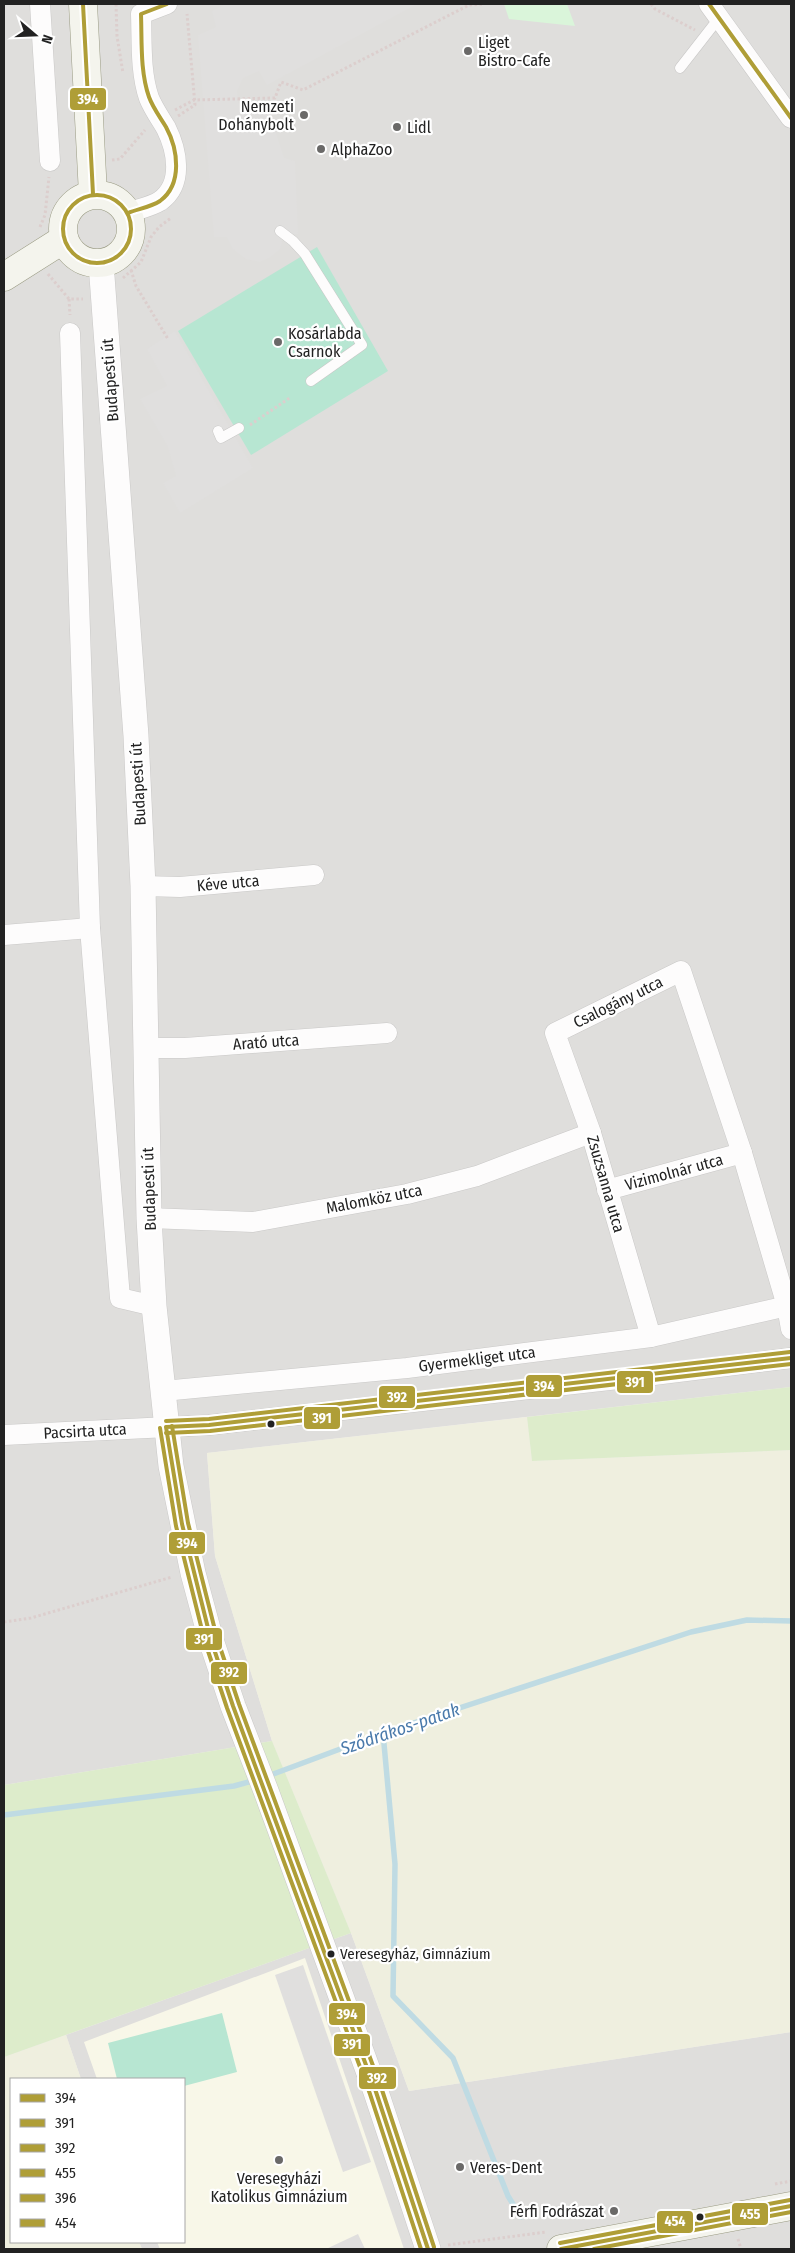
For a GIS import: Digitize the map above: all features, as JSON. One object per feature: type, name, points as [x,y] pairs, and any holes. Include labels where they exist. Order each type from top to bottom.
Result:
[{"type":"main road","points":[[83,4],[93,160],[93,194]]},
{"type":"main road","points":[[93,194],[114,198],[128,213],[131,235],[127,245],[112,260],[101,263],[85,262],[78,258],[67,246],[64,239],[63,224],[68,210],[83,197],[93,194]]},
{"type":"main road","points":[[4,277],[37,244],[64,239]]},
{"type":"main road","points":[[561,2249],[620,2243],[791,2206]]},
{"type":"street","points":[[40,4],[50,161]]},
{"type":"street","points":[[128,213],[154,204],[169,192],[177,165],[166,128],[149,98],[144,75],[141,9],[172,11]]},
{"type":"street","points":[[714,11],[791,118]]},
{"type":"street","name":"Budapesti út","points":[[101,263],[136,736],[143,886],[149,1218],[154,1306],[166,1427],[173,1475],[193,1573],[211,1640],[233,1706],[266,1790],[376,2092],[428,2249]]},
{"type":"street","points":[[70,333],[90,928],[120,1298],[154,1306]]},
{"type":"street","name":"Kéve utca","points":[[143,886],[180,887],[314,875]]},
{"type":"street","points":[[4,935],[90,928]]},
{"type":"street","name":"Csalogány utca","points":[[555,1033],[681,971],[742,1154]]},
{"type":"street","name":"Arató utca","points":[[145,1048],[185,1048],[387,1033]]},
{"type":"street","name":"Zsuzsanna utca","points":[[555,1033],[591,1133],[651,1337]]},
{"type":"street","name":"Malomköz utca","points":[[149,1218],[253,1222],[407,1194],[477,1176],[591,1133]]},
{"type":"street","points":[[742,1154],[787,1306],[791,1329]]},
{"type":"street","name":"Vizimolnár utca","points":[[608,1190],[742,1154]]},
{"type":"street","name":"Gyermekliget utca","points":[[163,1391],[408,1368],[651,1337],[787,1306]]},
{"type":"street","points":[[166,1427],[239,1422],[654,1376],[791,1358]]},
{"type":"street","name":"Pacsirta utca","points":[[4,1435],[166,1427]]},
{"type":"lane","points":[[680,68],[714,11]]},
{"type":"lane","points":[[280,231],[305,254],[362,345],[311,381]]},
{"type":"lane","points":[[218,431],[222,438],[242,428]]},
{"type":"path","points":[[116,4],[117,36],[124,75]]},
{"type":"path","points":[[174,111],[194,100],[275,98],[280,82],[303,90],[468,4],[484,4]]},
{"type":"path","points":[[178,117],[195,105],[186,9]]},
{"type":"path","points":[[172,11],[186,14]]},
{"type":"path","points":[[170,102],[181,123]]},
{"type":"path","points":[[93,160],[120,160],[148,127]]},
{"type":"path","points":[[50,161],[44,216],[37,244],[53,282],[70,299],[124,298],[123,278],[141,262],[151,237],[159,227],[176,213]]},
{"type":"path","points":[[131,270],[136,286],[168,339]]},
{"type":"path","points":[[242,428],[291,398]]},
{"type":"path","points":[[4,1622],[31,1618],[193,1573]]},
{"type":"shaded area","points":[[4,4],[791,4],[791,1387],[207,1453],[215,1556],[272,1741],[4,1785]]},
{"type":"shaded area","points":[[226,4],[417,4],[267,85],[259,71],[243,78],[237,91],[238,103],[270,115],[284,158],[295,161],[298,234],[284,234],[280,249],[269,258],[260,262],[246,259],[233,249],[227,237],[214,237],[198,35],[216,27],[212,11]]},
{"type":"shaded area","points":[[175,331],[253,468],[180,513],[163,483],[176,476],[168,447],[140,399],[167,386],[147,349]]},
{"type":"shaded area","points":[[351,1933],[409,2091],[791,2032],[791,2249],[142,2249],[139,2243],[185,2243],[185,2078],[81,2078],[66,2035]]},
{"type":"shaded area","name":"Veresegyházi Katolikus Gimnázium","points":[[305,1958],[404,2249],[160,2249],[157,2243],[185,2243],[185,2078],[97,2078],[84,2042]]},
{"type":"shaded area","points":[[303,1965],[371,2162],[343,2172],[275,1975]]},
{"type":"shaded area","points":[[358,2234],[365,2249],[326,2249]]},
{"type":"green space","points":[[504,4],[567,4],[575,26],[509,19]]},
{"type":"green space","name":"Kosárlabda Csarnok","points":[[317,247],[388,371],[251,455],[178,331]]},
{"type":"green space","points":[[791,1387],[791,1450],[532,1461],[527,1417]]},
{"type":"green space","points":[[527,1417],[532,1461],[791,1450],[791,2032],[409,2091],[351,1933],[272,1741],[215,1556],[207,1453]]},
{"type":"green space","points":[[272,1741],[351,1933],[4,2057],[4,1785]]},
{"type":"green space","points":[[222,2013],[237,2072],[185,2086],[185,2078],[117,2078],[108,2043]]},
{"type":"green space","points":[[66,2035],[81,2078],[10,2078],[10,2243],[139,2243],[142,2249],[4,2249],[4,2057]]},
{"type":"waterway","name":"Sződrákos-patak","points":[[268,1776],[383,1733],[691,1632],[747,1620],[791,1621]]},
{"type":"waterway","points":[[383,1733],[395,1864],[393,1996],[453,2058],[508,2196],[521,2217]]},
{"type":"waterway","name":"Sződrákos-patak","points":[[4,1815],[234,1786],[256,1780]]},
{"type":"transit line","name":"394","points":[[83,4],[93,194]]},
{"type":"transit line","name":"394","points":[[128,213],[160,201],[167,194],[175,176],[176,166],[173,145],[166,127],[149,97],[144,77],[142,56],[141,14],[167,4]]},
{"type":"transit line","name":"394","points":[[709,4],[791,118]]},
{"type":"transit line","name":"394","points":[[90,195],[104,195],[116,200],[126,210],[131,222],[131,229],[131,236],[126,248],[116,258],[104,263],[90,263],[78,258],[68,248],[63,236],[63,222],[68,210],[78,200],[90,195]]},
{"type":"transit line","name":"392","points":[[166,1421],[209,1419],[790,1352]]},
{"type":"transit line","name":"394","points":[[428,2249],[376,2092],[233,1706],[211,1640],[182,1524],[166,1427],[209,1425],[791,1358]]},
{"type":"transit line","name":"391","points":[[166,1433],[210,1431],[791,1364]]},
{"type":"transit line","name":"392","points":[[172,1426],[188,1523],[217,1638],[239,1704],[382,2090],[434,2247]]},
{"type":"transit line","name":"391","points":[[160,1428],[176,1526],[205,1642],[227,1708],[370,2094],[421,2249]]},
{"type":"transit line","name":"454","points":[[560,2243],[790,2200]]},
{"type":"transit line","name":"455","points":[[561,2249],[791,2206]]},
{"type":"transit line","name":"396","points":[[594,2249],[791,2212]]},
{"type":"place","name":"Liget Bistro-Cafe","points":[[468,51]]},
{"type":"place","name":"Nemzeti Dohánybolt","points":[[304,115]]},
{"type":"place","name":"Lidl","points":[[397,127]]},
{"type":"place","name":"AlphaZoo","points":[[321,149]]},
{"type":"place","name":"Kosárlabda Csarnok","points":[[278,342]]},
{"type":"place","name":"Veresegyház, Gimnázium","points":[[331,1954]]},
{"type":"place","name":"Veresegyházi Katolikus Gimnázium","points":[[279,2160]]},
{"type":"place","name":"Veres-Dent","points":[[460,2167]]},
{"type":"place","name":"Férfi Fodrászat","points":[[614,2211]]}]
